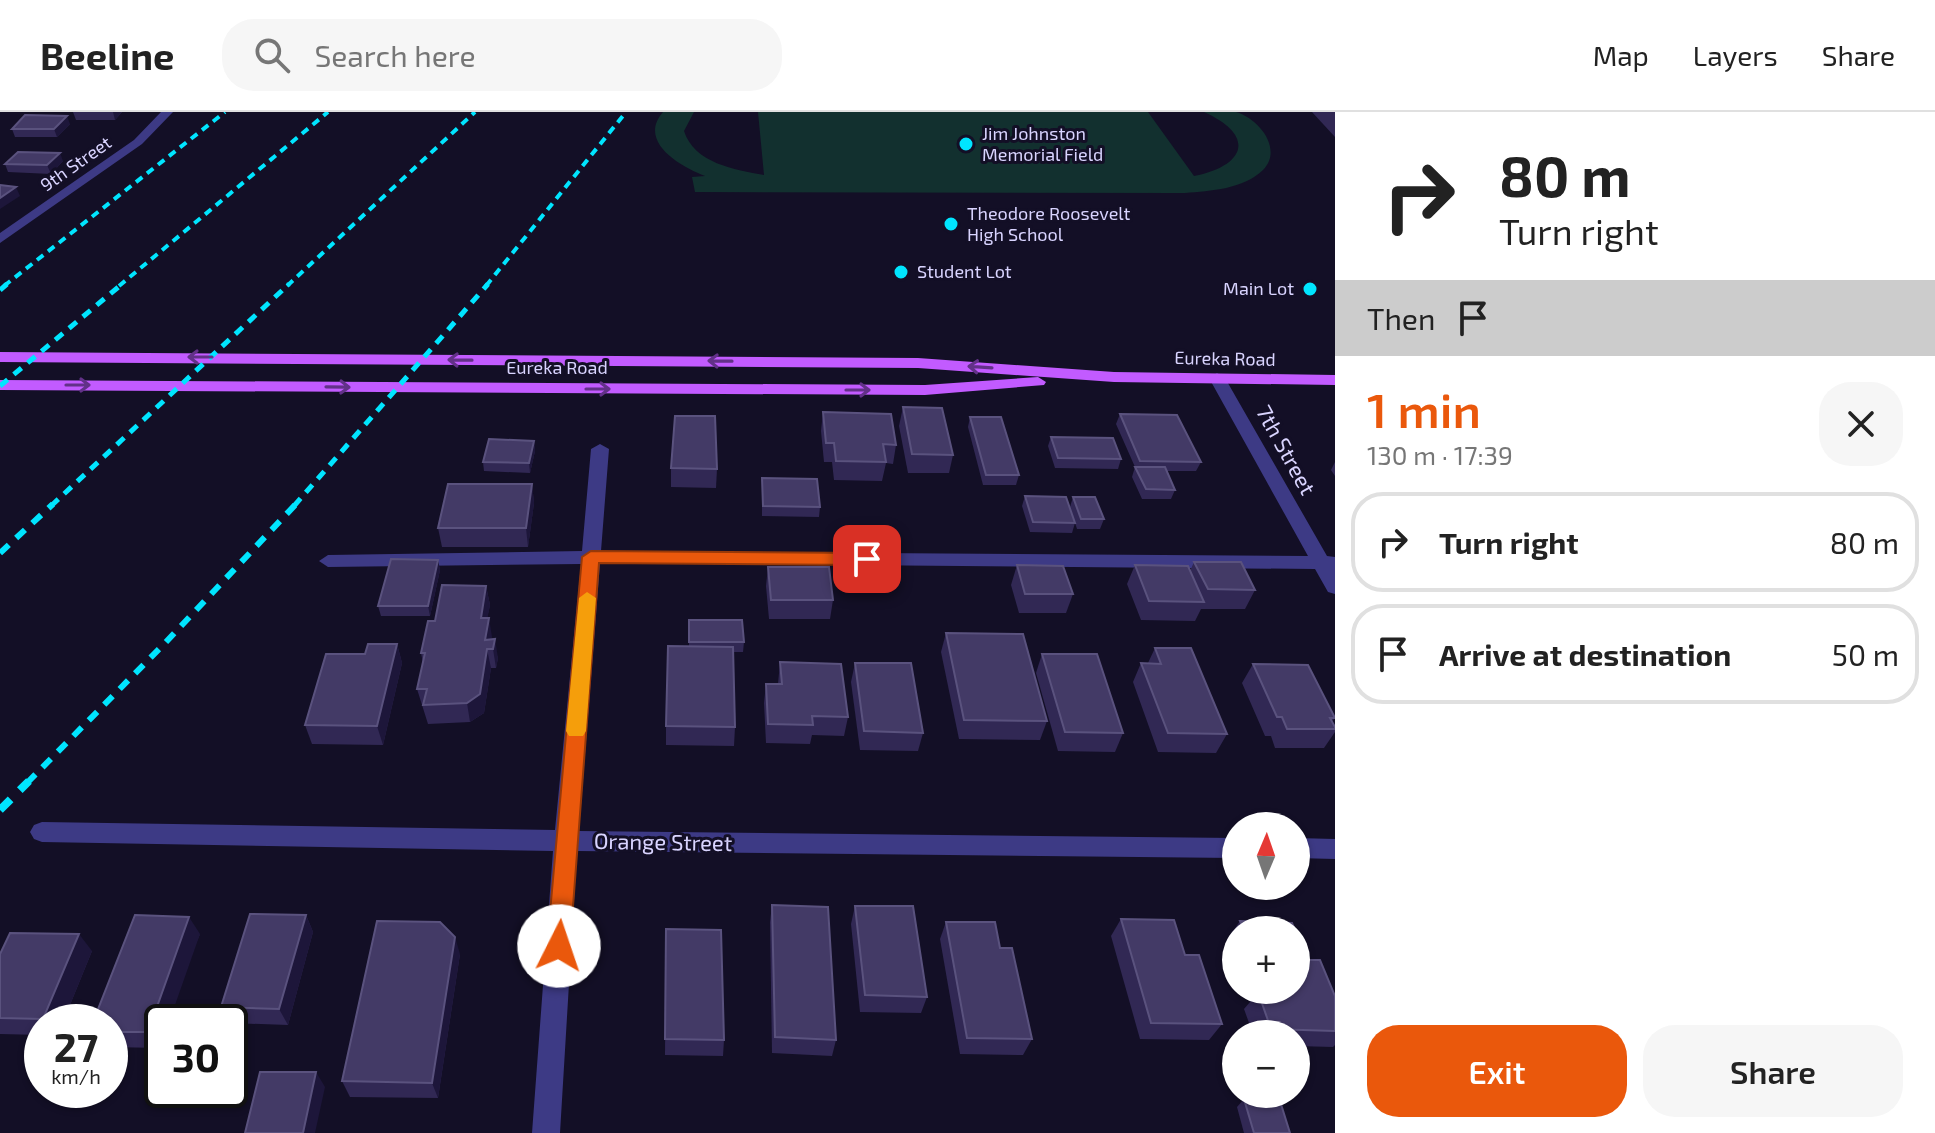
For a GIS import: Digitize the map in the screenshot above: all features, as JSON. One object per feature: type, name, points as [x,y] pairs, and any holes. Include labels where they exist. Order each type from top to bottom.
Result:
[{"type":"main road","name":"Eureka Road","points":[[0,357],[918,363],[1114,377],[1335,380]]},
{"type":"main road","name":"Eureka Road","points":[[0,385],[925,390],[1114,377]]},
{"type":"street","name":"9th Street","points":[[0,239],[138,142],[167,112]]},
{"type":"street","name":"7th Street","points":[[1217,378],[1328,563],[1335,587]]},
{"type":"street","points":[[546,1133],[566,841],[600,449]]},
{"type":"street","points":[[328,561],[591,557],[1328,563]]},
{"type":"street","name":"Orange Street","points":[[42,832],[1222,848]]},
{"type":"street","points":[[1310,848],[1335,849]]},
{"type":"green space","name":"Jim Johnston Memorial Field","points":[[663,112],[694,112],[684,131],[697,151],[717,163],[764,175],[758,112],[1148,112],[1194,176],[1225,165],[1234,158],[1238,149],[1238,140],[1232,131],[1204,112],[1236,112],[1260,128],[1271,153],[1263,170],[1246,181],[1226,188],[1185,193],[695,192],[692,177],[705,176],[674,160],[665,152],[655,133],[656,123]]},
{"type":"building","points":[[25,115],[67,116],[54,129],[12,129]]},
{"type":"building","points":[[18,152],[60,153],[47,165],[5,164]]},
{"type":"building","points":[[0,185],[16,187],[0,198]]},
{"type":"building","points":[[903,407],[942,408],[953,455],[912,454]]},
{"type":"building","points":[[823,412],[891,414],[896,445],[883,444],[886,462],[836,461],[834,443],[826,443]]},
{"type":"building","points":[[1120,414],[1177,415],[1201,462],[1140,461]]},
{"type":"building","points":[[675,416],[715,416],[717,469],[671,468]]},
{"type":"building","points":[[970,417],[1001,417],[1019,475],[986,475]]},
{"type":"building","points":[[1051,437],[1113,438],[1121,459],[1058,458]]},
{"type":"building","points":[[489,439],[534,441],[529,463],[483,462]]},
{"type":"building","points":[[1135,467],[1165,467],[1175,490],[1146,489]]},
{"type":"building","points":[[762,478],[817,479],[820,507],[763,506]]},
{"type":"building","points":[[448,484],[532,484],[526,528],[438,528]]},
{"type":"building","points":[[1025,496],[1066,497],[1075,523],[1033,522]]},
{"type":"building","points":[[1073,497],[1095,497],[1104,519],[1081,519]]},
{"type":"building","points":[[391,559],[438,560],[428,606],[378,606]]},
{"type":"building","points":[[1194,562],[1241,562],[1255,590],[1208,589]]},
{"type":"building","points":[[1017,565],[1063,566],[1073,594],[1025,594]]},
{"type":"building","points":[[1135,565],[1188,566],[1204,602],[1149,601]]},
{"type":"building","points":[[768,567],[829,567],[833,600],[771,600]]},
{"type":"building","points":[[442,585],[486,586],[481,618],[489,618],[485,640],[495,639],[493,649],[487,649],[480,694],[467,703],[423,705],[427,689],[417,689],[425,653],[421,653],[428,621],[435,621]]},
{"type":"building","points":[[689,620],[742,620],[744,642],[689,642]]},
{"type":"building","points":[[946,633],[1023,634],[1047,721],[964,720]]},
{"type":"building","points":[[368,644],[397,644],[377,726],[305,725],[326,654],[365,654]]},
{"type":"building","points":[[668,646],[733,647],[735,727],[666,726]]},
{"type":"building","points":[[1155,648],[1191,648],[1227,734],[1168,733],[1141,663],[1161,664]]},
{"type":"building","points":[[1042,654],[1097,654],[1123,733],[1065,732]]},
{"type":"building","points":[[780,662],[841,664],[848,717],[812,716],[813,725],[768,724],[766,684],[782,684]]},
{"type":"building","points":[[855,663],[911,663],[923,733],[864,731]]},
{"type":"building","points":[[1253,664],[1308,665],[1335,718],[1330,718],[1335,729],[1287,729],[1282,717],[1277,717]]},
{"type":"building","points":[[772,905],[828,907],[836,1040],[775,1037]]},
{"type":"building","points":[[855,906],[913,906],[927,997],[865,995]]},
{"type":"building","points":[[250,914],[306,915],[279,1009],[222,1004]]},
{"type":"building","points":[[135,915],[189,917],[158,1004],[144,1004],[144,1032],[128,1032],[128,1004],[100,1004]]},
{"type":"building","points":[[1121,919],[1174,920],[1185,955],[1199,955],[1222,1024],[1151,1023]]},
{"type":"building","points":[[377,921],[440,922],[455,937],[432,1083],[342,1081]]},
{"type":"building","points":[[946,922],[995,922],[1000,948],[1012,948],[1032,1039],[967,1038]]},
{"type":"building","points":[[666,929],[721,930],[724,1040],[665,1039]]},
{"type":"building","points":[[10,933],[79,934],[49,1004],[24,1004],[24,1019],[0,1018],[0,954]]},
{"type":"building","points":[[1310,960],[1320,960],[1335,996],[1335,1031],[1310,1030],[1310,1020],[1268,1020],[1262,1004],[1310,1004]]},
{"type":"building","points":[[260,1072],[316,1072],[303,1133],[245,1133]]},
{"type":"building","points":[[1247,1108],[1282,1108],[1290,1133],[1254,1133]]},
{"type":"railway","points":[[4,286],[225,112]]},
{"type":"railway","points":[[119,286],[328,112]]},
{"type":"railway","points":[[287,286],[475,112]]},
{"type":"railway","points":[[486,286],[626,112]]},
{"type":"railway","points":[[0,290],[7,284]]},
{"type":"railway","points":[[0,386],[122,284]]},
{"type":"railway","points":[[51,506],[289,284]]},
{"type":"railway","points":[[294,506],[488,284]]},
{"type":"railway","points":[[0,553],[53,504]]},
{"type":"railway","points":[[27,783],[296,504]]},
{"type":"railway","points":[[0,810],[27,783]]},
{"type":"slow traffic","points":[[576,731],[587,598]]},
{"type":"place","name":"Jim Johnston Memorial Field","points":[[966,144]]},
{"type":"place","name":"Theodore Roosevelt High School","points":[[951,224]]},
{"type":"place","name":"Student Lot","points":[[901,272]]},
{"type":"place","name":"Main Lot","points":[[1310,289]]},
{"type":"route","points":[[559,946],[591,557],[867,559]]}]
